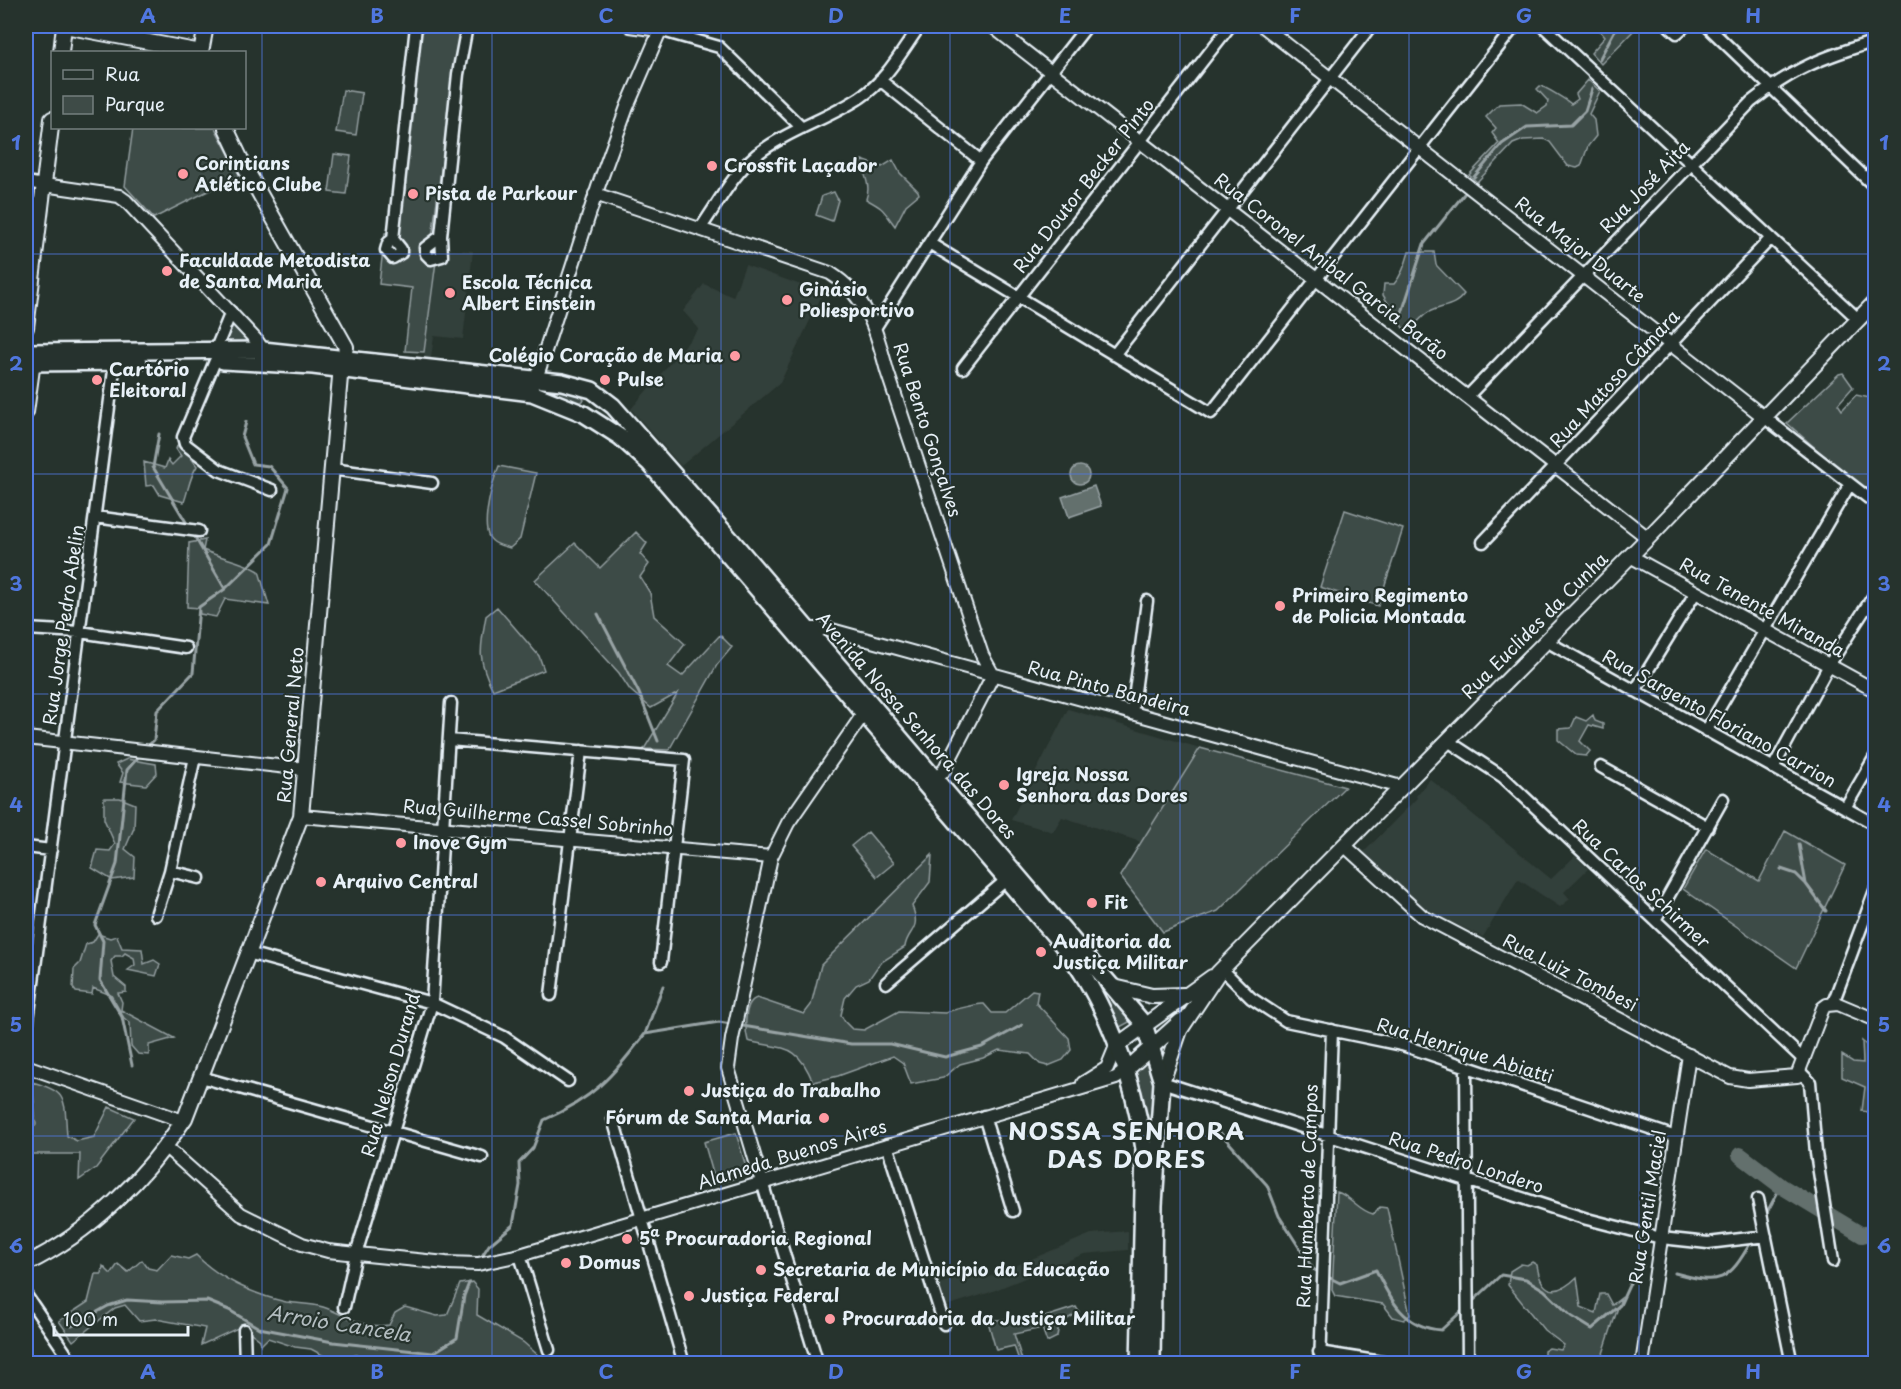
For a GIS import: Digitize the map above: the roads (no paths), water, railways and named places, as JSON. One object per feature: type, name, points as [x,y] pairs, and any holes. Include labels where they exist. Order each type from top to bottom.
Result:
[{"type":"main road","points":[[61,51],[65,26],[196,51]]},
{"type":"main road","points":[[201,51],[206,26]]},
{"type":"main road","points":[[26,328],[51,127]]},
{"type":"main road","name":"Rua General Neto","points":[[26,1264],[61,1246],[92,1222],[166,1147],[183,1121],[300,816],[332,469],[346,347],[226,129]]},
{"type":"main road","name":"Rua Euclides da Cunha","points":[[1162,1082],[1172,1051],[1188,1016],[1220,971],[1648,538],[1875,301]]},
{"type":"main road","points":[[29,357],[115,362],[215,356],[263,350],[343,364]]},
{"type":"main road","points":[[29,357],[215,356],[264,362],[343,364]]},
{"type":"main road","points":[[26,412],[29,357]]},
{"type":"main road","name":"Avenida Nossa Senhora das Dores","points":[[343,364],[536,379],[584,387],[600,395],[658,455],[803,633],[864,713],[932,783],[1006,880],[1070,955],[1091,988],[1116,1046],[1140,1124],[1144,1149],[1139,1364]]},
{"type":"main road","name":"Avenida Nossa Senhora das Dores","points":[[343,364],[532,393],[584,414],[620,437],[650,464],[803,633],[1144,1024],[1153,1046],[1162,1082],[1154,1205],[1152,1364]]},
{"type":"main road","points":[[584,414],[600,395]]},
{"type":"main road","name":"Rua Euclides da Cunha","points":[[1116,1046],[1220,971]]},
{"type":"main road","points":[[1114,987],[1152,996],[1184,995]]},
{"type":"main road","name":"Rua Euclides da Cunha","points":[[1125,1071],[1188,1016]]},
{"type":"street","points":[[393,239],[416,26]]},
{"type":"street","points":[[441,236],[458,74],[467,26]]},
{"type":"street","points":[[630,26],[661,28],[719,47],[802,129]]},
{"type":"street","points":[[700,229],[740,172],[755,157],[862,97],[880,80],[920,26]]},
{"type":"street","name":"Rua Coronel Anibal Garcia Barão","points":[[992,26],[1648,538]]},
{"type":"street","points":[[875,328],[981,161],[1087,26]]},
{"type":"street","name":"Rua Doutor Becker Pinto","points":[[963,368],[1230,26]]},
{"type":"street","name":"Rua Major Duarte","points":[[1263,26],[1875,504]]},
{"type":"street","points":[[1114,355],[1371,26]]},
{"type":"street","points":[[929,243],[1211,413],[1515,26]]},
{"type":"street","points":[[1543,26],[1858,319]]},
{"type":"street","points":[[1707,26],[1875,188]]},
{"type":"street","points":[[536,379],[596,194],[627,107],[661,28]]},
{"type":"street","name":"Rua José Aita","points":[[1467,397],[1751,102],[1770,87],[1820,58],[1875,41]]},
{"type":"street","points":[[880,80],[981,161]]},
{"type":"street","points":[[26,183],[119,196],[231,312],[263,350]]},
{"type":"street","name":"Rua Bento Gonçalves","points":[[596,194],[830,273],[842,280],[863,303],[875,328],[887,371],[982,655],[993,675]]},
{"type":"street","name":"Rua Matoso Câmara","points":[[1483,542],[1771,238]]},
{"type":"street","points":[[231,312],[183,437],[185,444],[219,471],[272,490]]},
{"type":"street","name":"Rua Jorge Pedro Abelin","points":[[26,1035],[115,362]]},
{"type":"street","points":[[332,469],[432,483]]},
{"type":"street","points":[[1706,731],[1851,484]]},
{"type":"street","points":[[95,517],[199,531]]},
{"type":"street","name":"Rua Tenente Miranda","points":[[1630,556],[1875,691]]},
{"type":"street","points":[[1635,691],[1696,592]]},
{"type":"street","points":[[1773,768],[1829,665],[1875,592]]},
{"type":"street","points":[[1132,714],[1147,601]]},
{"type":"street","points":[[26,629],[80,632],[186,648]]},
{"type":"street","name":"Rua Pinto Bandeira","points":[[803,633],[828,629],[1401,787]]},
{"type":"street","name":"Rua Sargento Floriano Carrion","points":[[1546,642],[1875,825]]},
{"type":"street","points":[[932,783],[943,772],[993,675]]},
{"type":"street","name":"Rua Nelson Durand","points":[[344,1307],[356,1254],[432,1003],[451,703]]},
{"type":"street","points":[[818,1364],[728,1068],[732,1039],[771,857],[788,824],[864,713]]},
{"type":"street","points":[[26,738],[305,769]]},
{"type":"street","points":[[449,740],[684,760],[661,962]]},
{"type":"street","name":"Rua Carlos Schirmer","points":[[1448,741],[1503,777],[1655,920],[1802,1066]]},
{"type":"street","points":[[551,995],[581,751]]},
{"type":"street","points":[[1845,808],[1875,755]]},
{"type":"street","points":[[156,915],[170,871],[195,757]]},
{"type":"street","points":[[1601,767],[1708,827]]},
{"type":"street","points":[[1655,920],[1723,799]]},
{"type":"street","name":"Rua Guilherme Cassel Sobrinho","points":[[300,816],[771,857]]},
{"type":"street","name":"Rua Luiz Tombesi","points":[[1344,845],[1422,916],[1738,1079],[1792,1077],[1802,1066]]},
{"type":"street","points":[[26,847],[51,850]]},
{"type":"street","points":[[170,871],[199,878]]},
{"type":"street","points":[[886,983],[1006,880]]},
{"type":"street","points":[[1833,1261],[1816,1153],[1810,1082],[1802,1066],[1823,1008],[1833,1003],[1875,888]]},
{"type":"street","points":[[248,953],[432,1003],[504,1038],[567,1081]]},
{"type":"street","name":"Rua Henrique Abiatti","points":[[1220,971],[1273,1014],[1299,1025],[1402,1045],[1676,1137]]},
{"type":"street","points":[[1833,1003],[1875,1020]]},
{"type":"street","name":"Rua Humberto de Campos","points":[[1320,1358],[1332,1030]]},
{"type":"street","name":"Alameda Buenos Aires","points":[[1075,1089],[1107,1068],[1116,1046]]},
{"type":"street","name":"Rua Gentil Maciel","points":[[1642,1364],[1689,1055]]},
{"type":"street","points":[[26,1066],[183,1121]]},
{"type":"street","points":[[1466,1066],[1468,1364]]},
{"type":"street","name":"Alameda Buenos Aires","points":[[166,1147],[241,1214],[262,1227],[302,1244],[356,1254],[478,1264],[520,1255],[1116,1078],[1125,1071]]},
{"type":"street","points":[[201,1077],[482,1157]]},
{"type":"street","name":"Rua Pedro Londero","points":[[1162,1082],[1587,1219],[1661,1238],[1708,1243],[1766,1236]]},
{"type":"street","points":[[984,1116],[1012,1211]]},
{"type":"street","points":[[613,1119],[684,1364]]},
{"type":"street","points":[[887,1145],[944,1324]]},
{"type":"street","points":[[1758,1199],[1792,1364]]},
{"type":"street","points":[[520,1255],[549,1350]]},
{"type":"street","points":[[26,1295],[73,1364]]},
{"type":"street","points":[[244,1330],[245,1364]]},
{"type":"street","points":[[1320,1358],[1394,1364]]},
{"type":"waterway","points":[[1599,60],[1617,26]]},
{"type":"waterway","points":[[1474,177],[1502,144],[1527,127],[1571,125],[1585,111],[1592,89]]},
{"type":"waterway","points":[[1400,319],[1424,244],[1464,194]]},
{"type":"waterway","points":[[225,589],[271,544],[288,488],[269,466],[253,464],[242,437],[246,422]]},
{"type":"waterway","points":[[159,434],[153,467],[189,527]]},
{"type":"waterway","points":[[147,747],[154,740],[157,711],[193,673],[199,607],[225,589],[192,532]]},
{"type":"waterway","points":[[598,614],[639,693],[658,741]]},
{"type":"waterway","points":[[132,1065],[122,1017],[100,980],[103,941],[95,925],[117,864],[127,770],[141,754]]},
{"type":"waterway","points":[[1799,844],[1806,884],[1826,911]]},
{"type":"waterway","points":[[1781,869],[1796,874],[1805,883]]},
{"type":"waterway","points":[[645,1034],[663,986]]},
{"type":"waterway","points":[[482,1256],[489,1245],[513,1225],[520,1185],[519,1163],[533,1148],[544,1120],[590,1094],[612,1074],[645,1034],[719,1022],[731,1024]]},
{"type":"waterway","points":[[737,1025],[851,1044],[890,1044],[945,1057],[982,1047],[1022,1025]]},
{"type":"waterway","points":[[1216,1128],[1267,1185],[1279,1216],[1313,1269],[1320,1273]]},
{"type":"waterway","points":[[1740,1155],[1781,1186],[1862,1235],[1876,1231]]},
{"type":"waterway","points":[[1765,1216],[1781,1186]]},
{"type":"waterway","points":[[1675,1273],[1703,1279],[1721,1277],[1729,1273],[1736,1265],[1752,1240]]},
{"type":"waterway","points":[[1471,1303],[1501,1275],[1526,1279],[1544,1290],[1571,1316],[1592,1329],[1620,1305],[1631,1281],[1643,1266]]},
{"type":"waterway","points":[[1326,1276],[1340,1283],[1376,1270],[1387,1292],[1400,1310],[1408,1318],[1428,1328],[1441,1330],[1464,1309]]},
{"type":"waterway","points":[[433,1353],[457,1338],[464,1296],[469,1283]]},
{"type":"waterway","name":"Arroio Cancela","points":[[72,1326],[108,1306],[127,1300],[207,1301],[229,1310],[259,1328],[333,1342],[433,1353]]},
{"type":"waterway","points":[[433,1353],[446,1364]]},
{"type":"place","name":"Crossfit Laçador","points":[[712,166]]},
{"type":"place","name":"Corintians Atlético Clube","points":[[183,174]]},
{"type":"place","name":"Pista de Parkour","points":[[413,194]]},
{"type":"place","name":"Faculdade Metodista de Santa Maria","points":[[167,271]]},
{"type":"place","name":"Escola Técnica Albert Einstein","points":[[450,293]]},
{"type":"place","name":"Ginásio Poliesportivo","points":[[787,300]]},
{"type":"place","name":"Colégio Coração de Maria","points":[[735,356]]},
{"type":"place","name":"Cartório Eleitoral","points":[[97,380]]},
{"type":"place","name":"Pulse","points":[[605,380]]},
{"type":"place","name":"Primeiro Regimento de Policia Montada","points":[[1280,606]]},
{"type":"place","name":"Igreja Nossa Senhora das Dores","points":[[1004,785]]},
{"type":"place","name":"Inove Gym","points":[[401,843]]},
{"type":"place","name":"Arquivo Central","points":[[321,882]]},
{"type":"place","name":"Fit","points":[[1092,903]]},
{"type":"place","name":"Auditoria da Justiça Militar","points":[[1041,952]]},
{"type":"place","name":"Justiça do Trabalho","points":[[689,1091]]},
{"type":"place","name":"Fórum de Santa Maria","points":[[824,1118]]},
{"type":"place","name":"5ª Procuradoria Regional","points":[[627,1239]]},
{"type":"place","name":"Domus","points":[[566,1263]]},
{"type":"place","name":"Secretaria de Município da Educação","points":[[761,1270]]},
{"type":"place","name":"Justiça Federal","points":[[689,1296]]},
{"type":"place","name":"Procuradoria da Justiça Militar","points":[[830,1319]]},
{"type":"district","name":"NOSSA SENHORA DAS DORES","points":[[1127,1146]]}]
